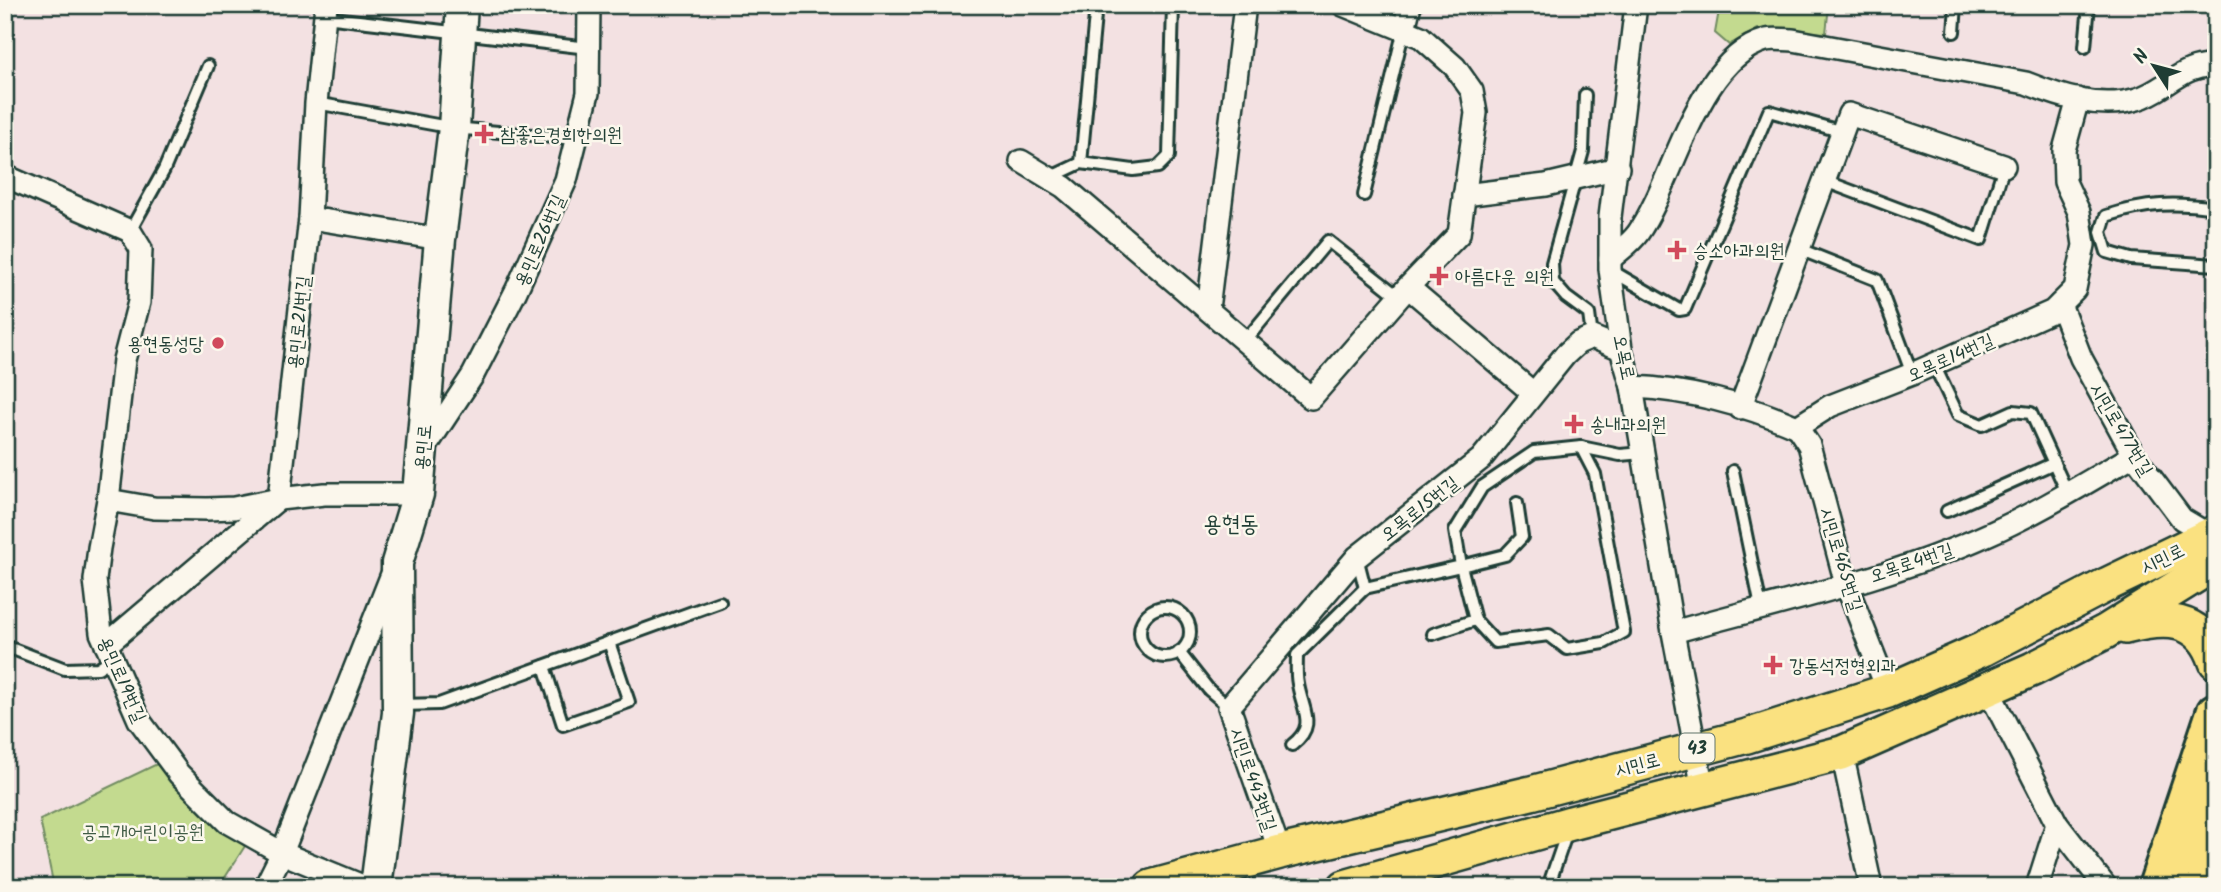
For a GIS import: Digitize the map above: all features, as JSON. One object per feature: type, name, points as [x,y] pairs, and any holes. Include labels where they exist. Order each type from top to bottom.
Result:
[{"type":"highway","points":[[2158,887],[2206,764],[2216,713]]},
{"type":"highway","points":[[2191,887],[2216,811]]},
{"type":"main road","name":"시민로","points":[[1345,887],[1570,823],[1842,753],[1988,689],[2105,632],[2213,543]]},
{"type":"main road","name":"시민로","points":[[1151,887],[1280,852],[1531,793],[1746,736],[1888,691],[1983,649],[2108,583],[2213,543]]},
{"type":"main road","points":[[2105,632],[2152,621],[2177,622],[2200,634],[2209,645],[2216,662]]},
{"type":"street","name":"용민로26번길","points":[[422,452],[473,375],[516,290],[566,180],[588,93],[589,5]]},
{"type":"street","points":[[1209,309],[1245,5]]},
{"type":"street","points":[[1021,161],[1064,187],[1311,397],[1459,234],[1476,113],[1472,92],[1455,66],[1437,48],[1404,29],[1343,5]]},
{"type":"street","points":[[1404,29],[1410,5]]},
{"type":"street","name":"오목로","points":[[1636,5],[1610,217],[1610,264],[1621,349],[1632,387],[1673,632],[1703,789]]},
{"type":"street","name":"용민로21번길","points":[[279,499],[310,218],[316,103],[326,11]]},
{"type":"street","name":"용민로","points":[[376,887],[398,705],[397,563],[418,494],[440,239],[454,128],[461,20]]},
{"type":"street","points":[[1610,264],[1637,235],[1703,97],[1727,66],[1748,48],[1768,39],[1793,40],[2026,83],[2051,93],[2105,105],[2139,99],[2195,67],[2216,67]]},
{"type":"street","name":"오목로14번길","points":[[1797,427],[1830,405],[1934,365],[2053,311],[2075,289],[2084,245],[2079,212],[2065,182],[2064,150],[2078,99]]},
{"type":"street","points":[[1740,408],[1849,114],[2004,166]]},
{"type":"street","points":[[1464,195],[1546,185],[1618,168]]},
{"type":"street","points":[[5,176],[130,231]]},
{"type":"street","points":[[310,218],[440,239]]},
{"type":"street","name":"용민로19번길","points":[[130,231],[141,249],[139,302],[124,360],[108,500],[95,580],[101,633],[139,720],[179,774],[227,822],[282,853],[365,887]]},
{"type":"street","points":[[1404,292],[1533,393]]},
{"type":"street","name":"시민로477번길","points":[[2060,304],[2081,358],[2134,455],[2182,519],[2213,543]]},
{"type":"street","points":[[1592,337],[1621,349]]},
{"type":"street","name":"오목로15번길","points":[[1228,707],[1357,557],[1481,459],[1565,355],[1578,343],[1592,337]]},
{"type":"street","points":[[1632,387],[1680,392],[1797,427]]},
{"type":"street","name":"시민로465번길","points":[[1797,427],[1809,445],[1846,584],[1888,691]]},
{"type":"street","name":"오목로4번길","points":[[1673,632],[1846,584],[1928,558],[1989,534],[2134,455]]},
{"type":"street","points":[[108,500],[154,508],[207,509],[234,508],[324,494],[418,494]]},
{"type":"street","points":[[109,652],[279,499]]},
{"type":"street","points":[[265,887],[282,853],[397,563]]},
{"type":"street","points":[[1988,689],[2057,824],[2106,887]]},
{"type":"street","name":"시민로443번길","points":[[1228,707],[1280,852]]},
{"type":"street","points":[[1842,753],[1871,887]]},
{"type":"street","points":[[2037,887],[2057,824]]},
{"type":"lane","points":[[1081,163],[1096,5]]},
{"type":"lane","points":[[1049,178],[1081,163],[1133,170],[1158,167],[1169,156],[1173,5]]},
{"type":"lane","points":[[1954,32],[1956,5]]},
{"type":"lane","points":[[2085,47],[2089,5]]},
{"type":"lane","points":[[326,11],[461,20],[588,48]]},
{"type":"lane","points":[[1364,194],[1404,29]]},
{"type":"lane","points":[[130,231],[164,170],[208,66]]},
{"type":"lane","points":[[1585,96],[1583,151],[1552,263],[1553,282],[1566,297],[1589,314],[1592,337]]},
{"type":"lane","points":[[316,103],[454,128],[576,139]]},
{"type":"lane","points":[[1610,264],[1679,310],[1685,309],[1769,111],[1843,132]]},
{"type":"lane","points":[[1825,181],[1981,240],[2004,166]]},
{"type":"lane","points":[[2216,208],[2182,203],[2132,208],[2106,216],[2101,232],[2107,252],[2131,260],[2216,265]]},
{"type":"lane","points":[[1245,341],[1328,241],[1404,292]]},
{"type":"lane","points":[[1799,249],[1877,280],[1912,374]]},
{"type":"lane","points":[[1934,365],[1958,415],[1982,425],[2013,411],[2031,413],[2067,492]]},
{"type":"lane","points":[[1581,447],[1595,474],[1624,632],[1604,643],[1567,649],[1549,635],[1495,642],[1475,620],[1455,531],[1482,487],[1534,452],[1581,447],[1620,455],[1643,453]]},
{"type":"lane","points":[[1947,511],[2054,463]]},
{"type":"lane","points":[[1733,471],[1761,607]]},
{"type":"lane","points":[[1292,745],[1303,736],[1308,721],[1297,682],[1297,655],[1365,588],[1505,555],[1522,537],[1517,503]]},
{"type":"lane","points":[[1357,557],[1365,588]]},
{"type":"lane","points":[[398,705],[439,704],[720,602]]},
{"type":"lane","points":[[1159,607],[1176,609],[1188,621],[1189,638],[1180,652],[1165,657],[1144,646],[1141,623],[1159,607]]},
{"type":"lane","points":[[1433,634],[1475,620]]},
{"type":"lane","points":[[544,666],[563,725],[629,702],[609,642]]},
{"type":"lane","points":[[5,646],[65,669],[98,668],[109,652]]},
{"type":"lane","points":[[1180,652],[1209,690],[1228,707]]},
{"type":"lane","points":[[1548,887],[1570,823]]},
{"type":"green space","points":[[1720,5],[1829,5],[1826,33],[1758,29],[1729,45],[1715,33]]},
{"type":"green space","name":"공고개어린이공원","points":[[157,764],[177,788],[245,846],[219,887],[54,887],[40,820]]},
{"type":"place","name":"참좋은경희한의원","points":[[484,134]]},
{"type":"place","name":"승소아과의원","points":[[1677,250]]},
{"type":"place","name":"아름다운 의원","points":[[1439,276]]},
{"type":"place","name":"용현동성당","points":[[218,343]]},
{"type":"place","name":"송내과의원","points":[[1574,424]]},
{"type":"place","name":"강동석정형외과","points":[[1773,665]]},
{"type":"district","name":"용현동","points":[[1231,523]]}]
